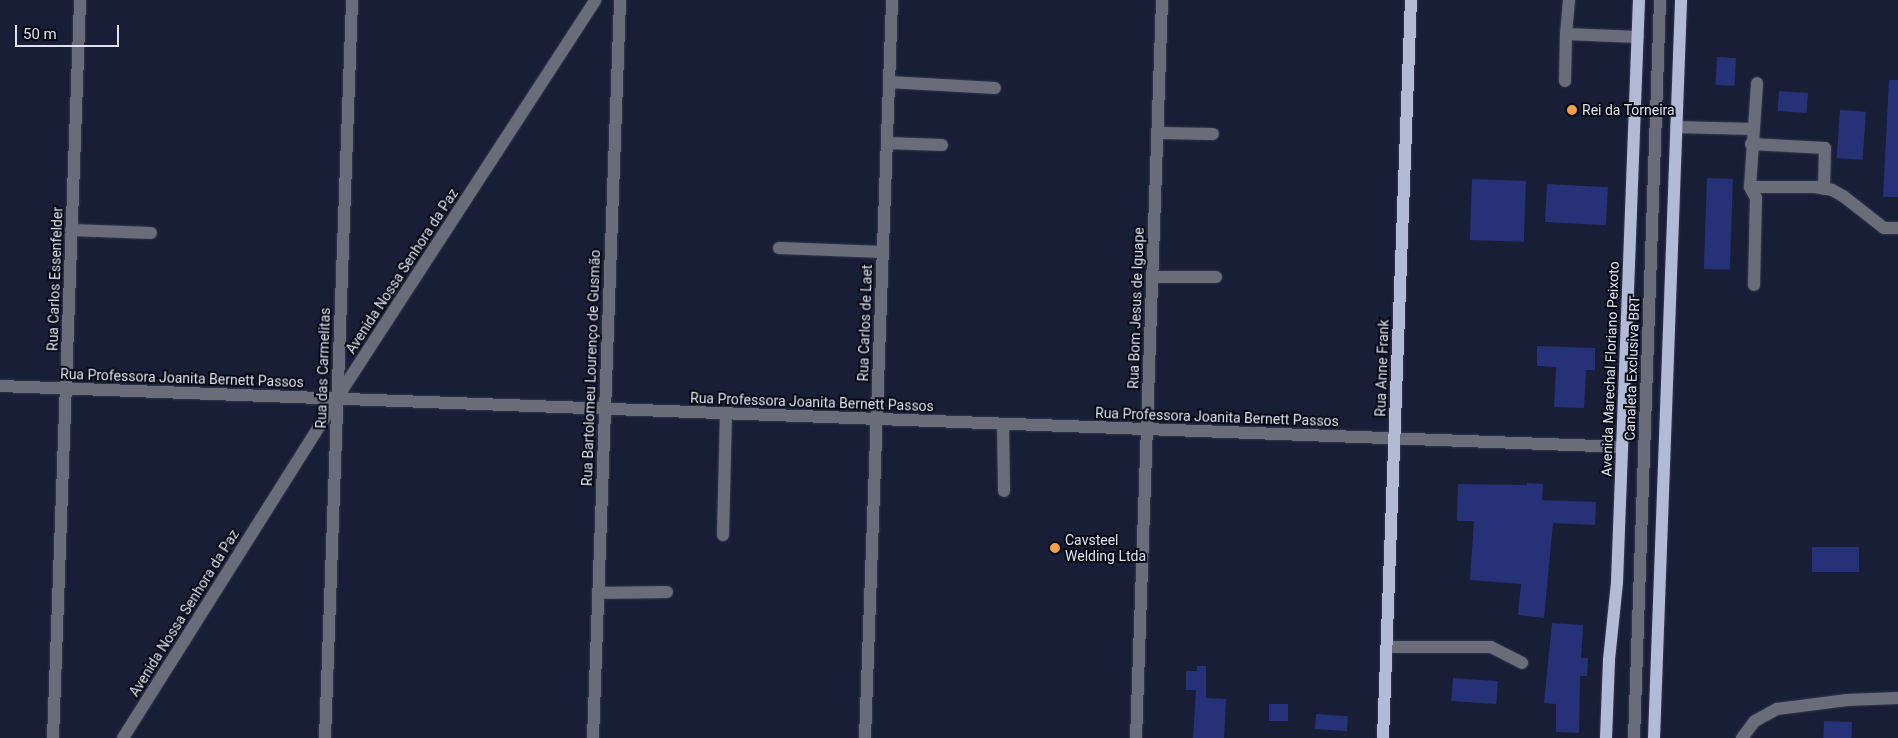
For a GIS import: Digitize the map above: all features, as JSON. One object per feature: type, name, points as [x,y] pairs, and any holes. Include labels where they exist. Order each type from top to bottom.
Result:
[{"type":"main road","name":"Rua Anne Frank","points":[[1384,738],[1411,0]]},
{"type":"main road","name":"Avenida Marechal Floriano Peixoto","points":[[1606,738],[1609,668],[1616,600],[1640,0]]},
{"type":"main road","points":[[1654,738],[1681,0]]},
{"type":"street","name":"Rua Carlos Essenfelder","points":[[54,738],[80,0]]},
{"type":"street","name":"Rua das Carmelitas","points":[[325,738],[352,0]]},
{"type":"street","name":"Avenida Nossa Senhora da Paz","points":[[123,738],[337,398],[595,0]]},
{"type":"street","name":"Rua Bartolomeu Lourenço de Gusmão","points":[[593,738],[620,0]]},
{"type":"street","name":"Rua Carlos de Laet","points":[[865,738],[892,0]]},
{"type":"street","name":"Rua Bom Jesus de Iguape","points":[[1136,738],[1162,0]]},
{"type":"street","points":[[1565,81],[1569,0]]},
{"type":"street","name":"Canaleta Exclusiva BRT","points":[[1634,738],[1660,0]]},
{"type":"street","points":[[1566,34],[1638,36]]},
{"type":"street","points":[[889,82],[995,88]]},
{"type":"street","points":[[1754,285],[1756,198],[1750,187],[1757,83]]},
{"type":"street","points":[[1676,127],[1753,129]]},
{"type":"street","points":[[1158,133],[1213,134]]},
{"type":"street","points":[[887,143],[942,145]]},
{"type":"street","points":[[1752,144],[1825,148],[1824,188]]},
{"type":"street","points":[[1750,187],[1824,188],[1843,196],[1884,228],[1898,228]]},
{"type":"street","points":[[71,230],[151,233]]},
{"type":"street","points":[[779,248],[883,252]]},
{"type":"street","points":[[1152,277],[1216,277]]},
{"type":"street","name":"Rua Professora Joanita Bernett Passos","points":[[0,386],[1622,448]]},
{"type":"street","points":[[723,535],[726,413]]},
{"type":"street","points":[[1002,424],[1004,491]]},
{"type":"street","points":[[598,593],[667,592]]},
{"type":"street","points":[[1387,647],[1491,647],[1522,662]]},
{"type":"street","points":[[1742,738],[1755,721],[1777,709],[1847,700],[1898,698]]},
{"type":"building","points":[[1717,57],[1736,58],[1735,86],[1716,85]]},
{"type":"building","points":[[1889,80],[1898,80],[1898,197],[1883,197]]},
{"type":"building","points":[[1779,91],[1808,93],[1807,113],[1778,111]]},
{"type":"building","points":[[1840,110],[1866,112],[1863,160],[1837,158]]},
{"type":"building","points":[[1707,178],[1733,179],[1730,270],[1704,269]]},
{"type":"building","points":[[1472,179],[1526,181],[1524,242],[1470,240]]},
{"type":"building","points":[[1547,184],[1608,187],[1606,225],[1545,222]]},
{"type":"building","points":[[1537,346],[1595,348],[1595,370],[1586,370],[1584,408],[1554,407],[1556,367],[1537,366]]},
{"type":"building","points":[[1527,483],[1543,484],[1542,500],[1596,502],[1595,525],[1553,523],[1544,618],[1518,615],[1521,584],[1470,580],[1474,521],[1457,521],[1458,484],[1527,485]]},
{"type":"building","points":[[1812,547],[1859,547],[1859,572],[1812,572]]},
{"type":"building","points":[[1552,623],[1583,625],[1581,658],[1588,658],[1587,676],[1580,676],[1579,733],[1556,732],[1556,704],[1544,703]]},
{"type":"building","points":[[1197,666],[1206,666],[1206,698],[1226,699],[1224,738],[1193,738],[1196,690],[1186,690],[1186,671],[1197,671]]},
{"type":"building","points":[[1453,678],[1498,681],[1496,704],[1451,701]]},
{"type":"building","points":[[1269,704],[1288,704],[1288,721],[1269,721]]},
{"type":"building","points":[[1316,714],[1348,716],[1347,731],[1315,729]]},
{"type":"building","points":[[1824,721],[1852,722],[1851,738],[1823,738]]},
{"type":"place","name":"Rei da Torneira","points":[[1572,110]]},
{"type":"place","name":"Cavsteel Welding Ltda","points":[[1055,548]]}]
